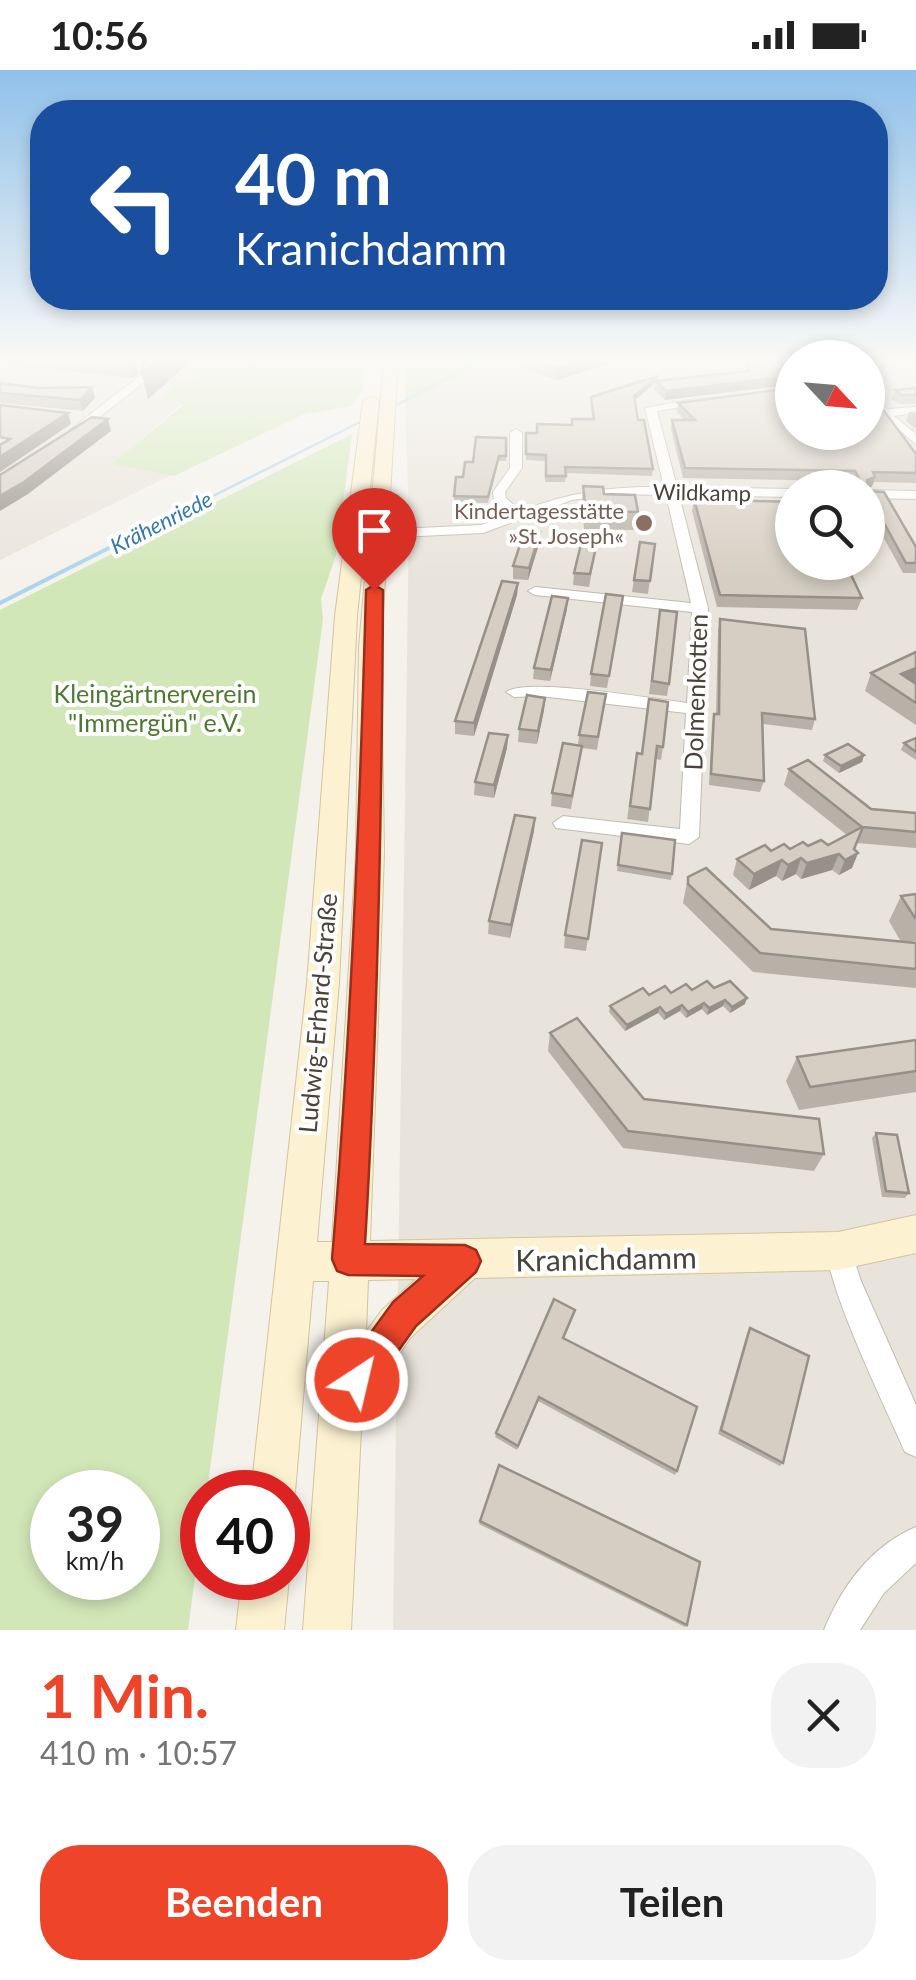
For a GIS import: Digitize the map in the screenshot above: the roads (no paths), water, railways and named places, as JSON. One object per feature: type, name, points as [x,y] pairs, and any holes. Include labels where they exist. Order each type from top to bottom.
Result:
[{"type":"main road","name":"Ludwig-Erhard-Straße","points":[[275,1470],[323,983],[338,709],[366,534],[376,433]]},
{"type":"main road","name":"Ludwig-Erhard-Straße","points":[[326,1630],[361,1080],[370,853],[366,534]]},
{"type":"main road","name":"Kranichdamm","points":[[295,1262],[838,1251],[916,1234]]},
{"type":"main road","points":[[341,1403],[396,1324],[465,1261]]},
{"type":"main road","points":[[260,1630],[263,1600]]},
{"type":"street","points":[[57,444],[73,433]]},
{"type":"street","points":[[516,433],[516,468],[499,492],[499,499],[518,516]]},
{"type":"street","name":"Dolmenkotten","points":[[562,823],[689,836],[700,608],[657,433]]},
{"type":"street","name":"Wildkamp","points":[[366,534],[483,529],[590,493],[775,493]]},
{"type":"street","points":[[885,494],[916,495]]},
{"type":"street","points":[[534,591],[700,608]]},
{"type":"street","points":[[514,692],[540,690],[694,709]]},
{"type":"street","points":[[838,1251],[847,1283],[916,1441]]},
{"type":"street","points":[[842,1630],[848,1616],[896,1554],[916,1544]]},
{"type":"waterway","name":"Krähenriede","points":[[189,508],[339,433]]},
{"type":"waterway","name":"Krähenriede","points":[[0,603],[194,505]]},
{"type":"place","name":"Kindertagesstätte »St. Joseph«","points":[[644,523]]},
{"type":"park label","name":"Kleingärtnerverein \"Immergün\" e.V.","points":[[155,708]]}]
